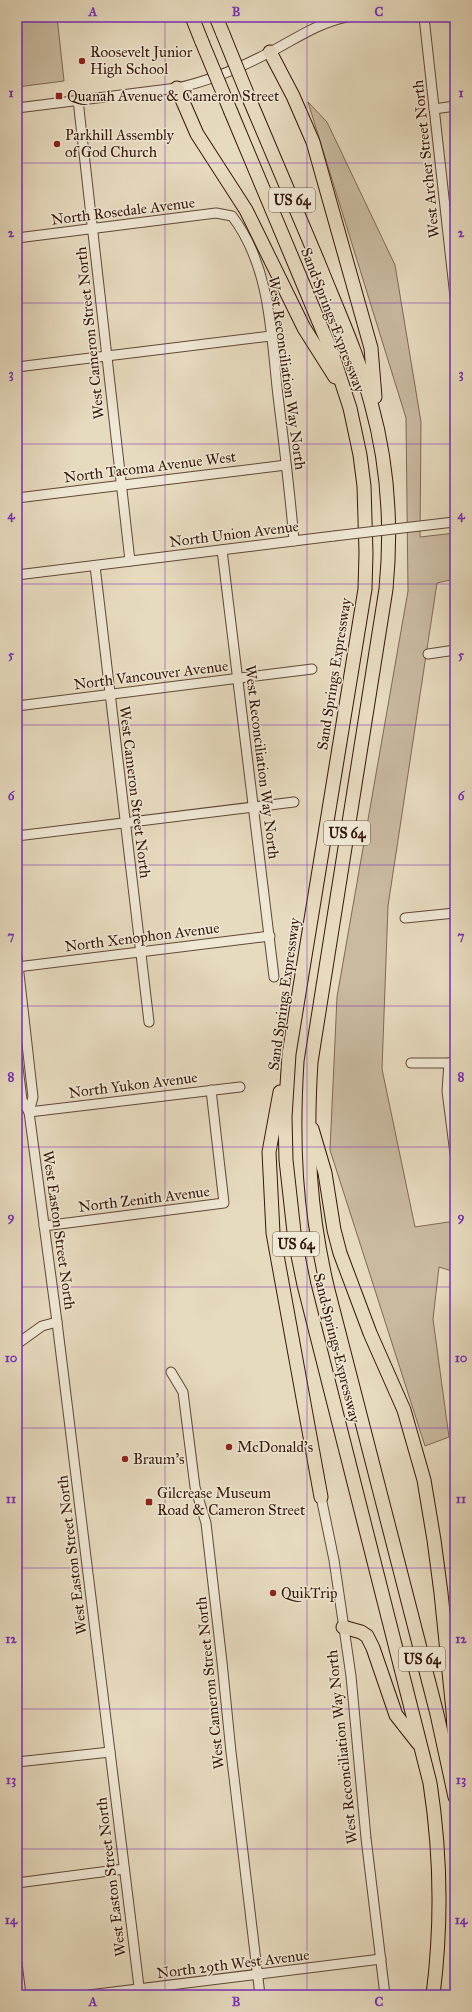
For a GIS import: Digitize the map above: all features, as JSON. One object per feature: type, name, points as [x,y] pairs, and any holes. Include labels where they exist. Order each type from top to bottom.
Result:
[{"type":"highway","name":"Sand Springs Expressway","points":[[192,17],[332,353],[346,397],[360,455],[364,486],[366,553],[365,589],[291,1034],[286,1117],[286,1160],[290,1208],[304,1285],[422,1747],[434,1812],[440,1884],[439,1937],[433,1995]]},
{"type":"highway","name":"Sand Springs Expressway","points":[[216,17],[356,356],[372,404],[379,435],[388,510],[389,553],[386,589],[315,1028],[311,1062],[308,1114],[309,1174],[318,1242],[328,1290],[437,1714],[455,1797]]},
{"type":"highway","points":[[270,52],[293,96],[311,136],[328,194],[371,348],[379,435]]},
{"type":"highway","points":[[177,88],[197,134],[246,210],[304,328],[346,397]]},
{"type":"highway","points":[[291,1034],[269,1152],[270,1206],[280,1276],[319,1491]]},
{"type":"highway","points":[[308,1114],[325,1173],[334,1230],[340,1254],[370,1333],[404,1410],[424,1480],[441,1593],[453,1711],[455,1751]]},
{"type":"highway","points":[[343,1627],[361,1632],[367,1636],[373,1648],[396,1715],[422,1747]]},
{"type":"street","points":[[17,108],[177,88],[203,82],[270,52],[324,24],[347,17]]},
{"type":"street","name":"West Archer Street North","points":[[424,17],[452,250],[455,297]]},
{"type":"street","name":"West Cameron Street North","points":[[78,100],[130,562]]},
{"type":"street","points":[[434,109],[455,106]]},
{"type":"street","name":"North Rosedale Avenue","points":[[17,238],[216,213],[232,216]]},
{"type":"street","name":"West Reconciliation Way North","points":[[232,216],[242,229],[260,273],[266,294],[294,541]]},
{"type":"street","points":[[17,368],[271,336]]},
{"type":"street","name":"North Tacoma Avenue West","points":[[17,498],[286,465]]},
{"type":"street","name":"North Union Avenue","points":[[17,575],[454,521]]},
{"type":"street","name":"West Reconciliation Way North","points":[[222,550],[274,977]]},
{"type":"street","name":"West Cameron Street North","points":[[95,566],[140,951],[143,961],[148,1022]]},
{"type":"street","points":[[428,654],[455,650]]},
{"type":"street","name":"North Vancouver Avenue","points":[[17,706],[312,669]]},
{"type":"street","points":[[17,836],[294,802]]},
{"type":"street","points":[[406,918],[455,913]]},
{"type":"street","name":"North Xenophon Avenue","points":[[18,967],[270,936]]},
{"type":"street","name":"West Easton Street North","points":[[17,956],[34,1097],[29,1112]]},
{"type":"street","name":"West Easton Street North","points":[[17,1059],[22,1100],[29,1112],[57,1322],[139,1992]]},
{"type":"street","points":[[411,1063],[452,1063],[447,1091],[455,1154]]},
{"type":"street","name":"North Yukon Avenue","points":[[29,1112],[240,1087]]},
{"type":"street","name":"North Zenith Avenue","points":[[44,1226],[224,1203],[211,1090]]},
{"type":"street","points":[[17,1344],[42,1326],[57,1322]]},
{"type":"street","name":"West Cameron Street North","points":[[171,1372],[183,1392],[195,1487],[206,1523],[260,1995]]},
{"type":"street","name":"West Reconciliation Way North","points":[[319,1491],[334,1560],[351,1676],[366,1838],[385,1995]]},
{"type":"street","points":[[17,1762],[110,1752]]},
{"type":"street","points":[[17,1883],[124,1868]]},
{"type":"street","name":"North 29th West Avenue","points":[[89,1995],[139,1992],[258,1974],[380,1959]]},
{"type":"street","points":[[17,1963],[21,1995]]},
{"type":"shaded area","points":[[17,17],[57,17],[64,81],[17,87]]},
{"type":"shaded area","points":[[308,102],[327,122],[395,265],[421,422],[420,537],[455,533],[455,579],[437,583],[388,906],[382,1069],[415,1227],[455,1221],[455,1272],[439,1267],[433,1319],[449,1437],[425,1446],[330,1150],[337,997],[408,591],[406,418]]},
{"type":"place","name":"Roosevelt Junior High School","points":[[82,61]]},
{"type":"place","name":"Quanah Avenue & Cameron Street","points":[[59,96]]},
{"type":"place","name":"Parkhill Assembly of God Church","points":[[57,144]]},
{"type":"place","name":"McDonald's","points":[[229,1447]]},
{"type":"place","name":"Braum's","points":[[125,1459]]},
{"type":"place","name":"Gilcrease Museum Road & Cameron Street","points":[[149,1502]]},
{"type":"place","name":"QuikTrip","points":[[273,1593]]}]
